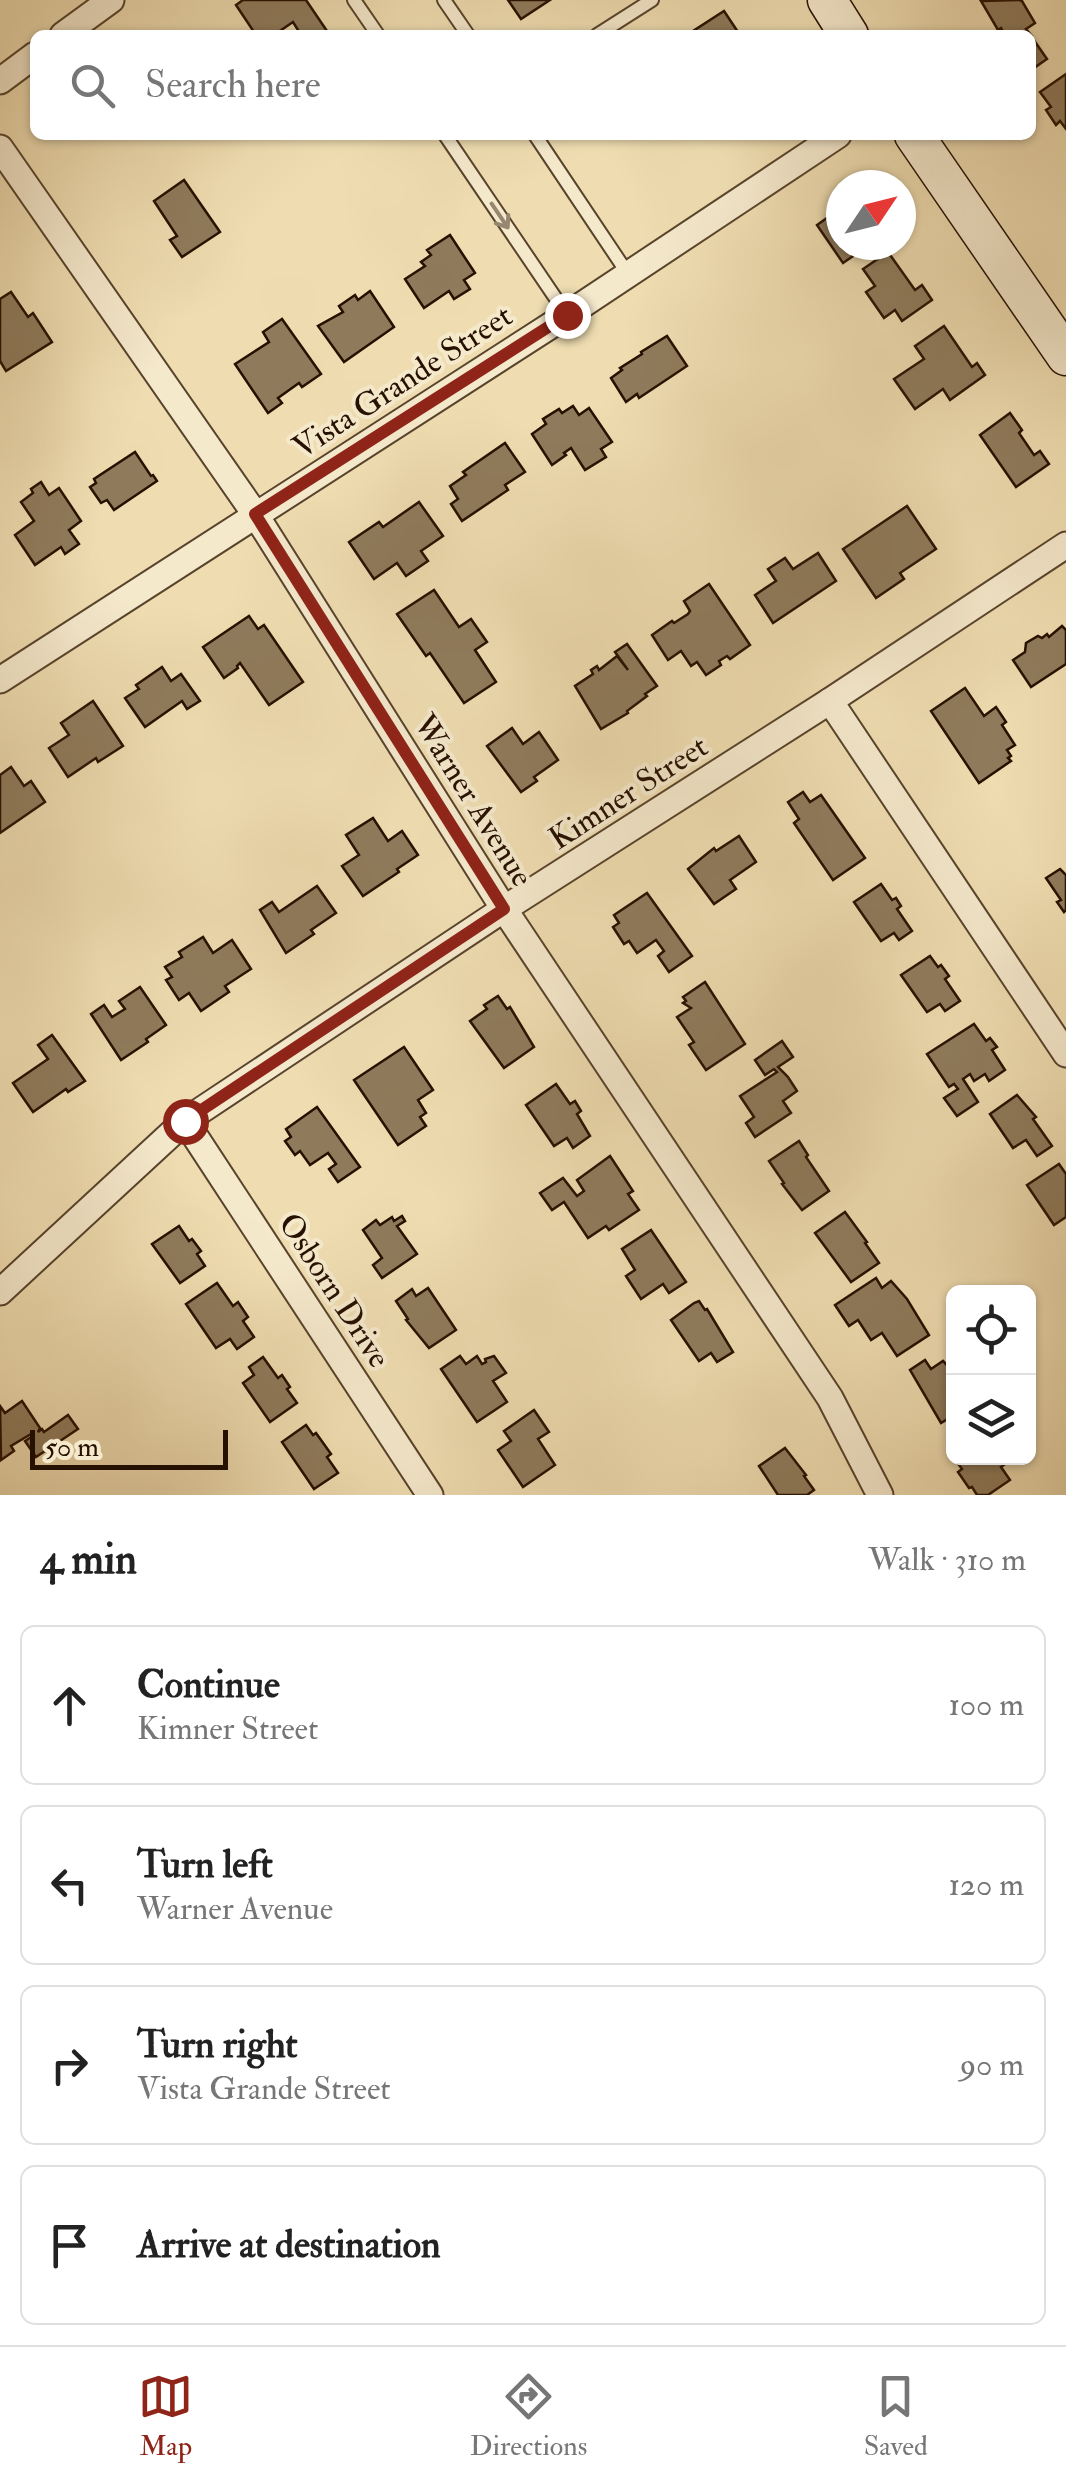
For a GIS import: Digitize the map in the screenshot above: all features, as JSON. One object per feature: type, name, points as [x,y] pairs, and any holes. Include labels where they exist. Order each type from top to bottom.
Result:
[{"type":"street","points":[[70,30],[111,0]]},
{"type":"street","points":[[827,0],[846,30]]},
{"type":"street","points":[[0,81],[30,59]]},
{"type":"street","name":"Vista Grande Street","points":[[0,680],[567,315],[830,140]]},
{"type":"street","points":[[917,140],[1066,356]]},
{"type":"street","name":"Warner Avenue","points":[[0,148],[255,514],[504,909],[830,1398],[880,1495]]},
{"type":"street","name":"Kimner Street","points":[[0,1292],[185,1121],[1066,545]]},
{"type":"street","points":[[830,701],[1066,1054]]},
{"type":"street","name":"Osborn Drive","points":[[185,1121],[430,1495]]},
{"type":"lane","points":[[354,0],[375,30]]},
{"type":"lane","points":[[444,0],[465,30]]},
{"type":"lane","points":[[604,30],[652,0]]},
{"type":"lane","points":[[448,140],[567,315]]},
{"type":"lane","points":[[538,140],[628,274]]},
{"type":"building","points":[[243,0],[306,0],[326,30],[298,30],[293,22],[281,30],[253,30],[236,5]]},
{"type":"building","points":[[508,0],[550,0],[521,19]]},
{"type":"building","points":[[981,1],[1022,1],[1035,23],[1027,30],[998,30]]},
{"type":"building","points":[[724,11],[737,30],[695,30]]},
{"type":"building","points":[[1036,43],[1047,59],[1036,67]]},
{"type":"building","points":[[1066,74],[1066,129],[1060,121],[1056,125],[1046,110],[1051,107],[1040,92]]},
{"type":"building","points":[[184,180],[220,232],[182,257],[170,240],[177,236],[154,201]]},
{"type":"building","points":[[826,219],[826,238],[817,225]]},
{"type":"building","points":[[450,235],[475,273],[464,280],[470,289],[454,299],[449,291],[424,308],[405,279],[425,266],[421,262],[431,255],[427,250]]},
{"type":"building","points":[[876,260],[894,260],[915,290],[922,285],[932,300],[902,321],[895,310],[884,318],[866,292],[875,286],[863,269]]},
{"type":"building","points":[[370,291],[394,327],[344,362],[318,326],[343,312],[339,306],[355,295],[358,300]]},
{"type":"building","points":[[11,292],[28,317],[33,313],[52,342],[6,371],[0,361],[0,299]]},
{"type":"building","points":[[282,319],[321,374],[278,398],[282,403],[268,413],[235,364],[269,342],[263,332]]},
{"type":"building","points":[[944,326],[972,367],[977,363],[985,375],[950,400],[943,389],[915,409],[894,379],[924,359],[915,346]]},
{"type":"building","points":[[667,336],[687,366],[639,398],[637,394],[626,402],[611,378]]},
{"type":"building","points":[[573,406],[579,415],[589,408],[612,442],[601,449],[606,457],[585,470],[571,448],[552,465],[532,434],[546,424],[543,419]]},
{"type":"building","points":[[1010,413],[1034,455],[1040,451],[1049,464],[1016,487],[980,435]]},
{"type":"building","points":[[505,443],[525,472],[505,485],[508,490],[462,521],[451,504],[458,499],[450,486],[466,475],[463,472]]},
{"type":"building","points":[[135,452],[157,481],[114,510],[107,500],[101,503],[90,487],[96,483],[94,479]]},
{"type":"building","points":[[41,482],[49,495],[59,488],[81,521],[69,530],[79,544],[65,554],[61,547],[35,565],[15,535],[34,521],[21,502]]},
{"type":"building","points":[[419,502],[443,536],[421,551],[428,561],[406,576],[397,563],[374,579],[349,542],[379,522],[383,527]]},
{"type":"building","points":[[907,506],[936,549],[900,573],[904,579],[876,598],[843,549]]},
{"type":"building","points":[[818,553],[836,581],[773,623],[755,595],[776,581],[768,569],[785,558],[793,569]]},
{"type":"building","points":[[709,584],[750,645],[730,659],[727,656],[719,661],[721,665],[706,675],[697,662],[691,666],[681,651],[668,660],[652,635],[688,614],[684,601]]},
{"type":"building","points":[[434,590],[459,627],[471,619],[487,642],[475,650],[496,682],[464,703],[397,614]]},
{"type":"building","points":[[249,616],[258,629],[264,625],[303,682],[269,705],[240,663],[224,678],[203,647]]},
{"type":"building","points":[[1062,626],[1066,630],[1066,664],[1031,687],[1013,660],[1025,652],[1026,643],[1038,636],[1049,637]]},
{"type":"building","points":[[627,644],[657,686],[628,713],[601,729],[575,686],[593,674],[591,670],[597,666],[599,670],[617,656],[628,670],[615,652]]},
{"type":"building","points":[[162,667],[171,681],[181,674],[200,701],[187,709],[182,701],[145,727],[125,698]]},
{"type":"building","points":[[965,688],[984,716],[996,707],[1015,745],[1007,750],[1011,761],[979,783],[931,711]]},
{"type":"building","points":[[93,701],[123,746],[68,777],[49,748],[69,735],[61,723]]},
{"type":"building","points":[[512,728],[523,744],[539,732],[558,760],[521,792],[487,746]]},
{"type":"building","points":[[11,767],[24,786],[31,781],[45,802],[0,833],[0,775]]},
{"type":"building","points":[[803,792],[810,802],[821,795],[865,858],[833,880],[794,823],[799,819],[788,802]]},
{"type":"building","points":[[373,818],[388,841],[402,831],[418,855],[363,896],[342,866],[359,855],[346,835]]},
{"type":"building","points":[[739,836],[756,862],[730,880],[736,889],[714,904],[688,869],[714,848],[716,851]]},
{"type":"building","points":[[1060,869],[1066,875],[1064,912],[1046,878]]},
{"type":"building","points":[[881,884],[892,900],[896,898],[901,906],[897,909],[912,931],[899,940],[894,933],[881,941],[854,902]]},
{"type":"building","points":[[317,886],[336,913],[286,953],[260,910],[272,902],[279,912]]},
{"type":"building","points":[[647,893],[692,956],[669,972],[658,956],[664,951],[656,940],[637,953],[629,941],[624,944],[613,927],[619,923],[614,915]]},
{"type":"building","points":[[203,937],[213,953],[232,940],[251,969],[225,986],[229,992],[201,1011],[189,993],[179,1000],[166,980],[172,977],[165,967],[182,957],[179,952]]},
{"type":"building","points":[[930,956],[949,976],[945,979],[960,1001],[945,1011],[940,1004],[927,1012],[901,975]]},
{"type":"building","points":[[705,982],[745,1044],[706,1070],[677,1017],[691,1008],[683,1003],[683,997]]},
{"type":"building","points":[[140,987],[166,1025],[121,1060],[91,1014],[104,1005],[112,1017],[125,1009],[119,1001]]},
{"type":"building","points":[[498,996],[507,1009],[510,1007],[534,1047],[504,1068],[470,1021]]},
{"type":"building","points":[[974,1024],[986,1041],[990,1038],[997,1047],[992,1050],[1005,1070],[989,1081],[985,1074],[974,1081],[970,1074],[963,1079],[978,1102],[957,1116],[944,1098],[958,1089],[954,1084],[949,1087],[927,1054]]},
{"type":"building","points":[[52,1035],[85,1081],[33,1112],[13,1083],[48,1059],[38,1045]]},
{"type":"building","points":[[782,1041],[793,1057],[778,1067],[797,1091],[783,1101],[791,1113],[755,1137],[746,1123],[754,1117],[740,1096],[777,1072],[774,1069],[765,1075],[755,1060]]},
{"type":"building","points":[[404,1047],[433,1090],[418,1100],[426,1113],[420,1117],[426,1126],[398,1145],[354,1080]]},
{"type":"building","points":[[556,1084],[570,1104],[575,1101],[581,1111],[577,1114],[590,1136],[573,1148],[567,1138],[554,1146],[526,1105]]},
{"type":"building","points":[[1017,1095],[1036,1117],[1033,1119],[1052,1146],[1037,1156],[1026,1140],[1013,1148],[990,1114]]},
{"type":"building","points":[[317,1107],[360,1167],[338,1182],[329,1169],[336,1164],[328,1153],[310,1165],[300,1151],[295,1155],[285,1141],[291,1137],[286,1129]]},
{"type":"building","points":[[799,1141],[829,1191],[802,1210],[769,1161]]},
{"type":"building","points":[[610,1156],[633,1191],[628,1194],[639,1210],[609,1230],[606,1226],[588,1238],[564,1202],[552,1210],[540,1193],[563,1178],[577,1196],[584,1191],[577,1180]]},
{"type":"building","points":[[1059,1164],[1066,1174],[1066,1217],[1054,1225],[1027,1185]]},
{"type":"building","points":[[845,1212],[879,1263],[851,1282],[815,1233]]},
{"type":"building","points":[[402,1216],[405,1221],[397,1226],[417,1254],[382,1278],[373,1265],[382,1258],[363,1230],[376,1220],[380,1225]]},
{"type":"building","points":[[179,1226],[201,1251],[197,1254],[205,1266],[180,1283],[152,1244]]},
{"type":"building","points":[[651,1230],[686,1282],[669,1293],[663,1284],[641,1299],[626,1276],[635,1270],[622,1249]]},
{"type":"building","points":[[876,1278],[882,1288],[891,1281],[929,1335],[897,1356],[882,1333],[871,1340],[858,1320],[849,1326],[835,1305]]},
{"type":"building","points":[[217,1283],[233,1306],[238,1302],[248,1317],[243,1321],[254,1337],[237,1349],[230,1339],[216,1348],[186,1304]]},
{"type":"building","points":[[428,1288],[456,1330],[429,1348],[396,1301],[412,1289],[416,1296]]},
{"type":"building","points":[[699,1301],[733,1352],[717,1362],[711,1353],[699,1361],[671,1320]]},
{"type":"building","points":[[460,1356],[466,1364],[477,1356],[482,1364],[494,1356],[506,1373],[493,1381],[507,1402],[477,1422],[441,1369]]},
{"type":"building","points":[[263,1357],[278,1378],[282,1375],[297,1403],[270,1422],[243,1383],[254,1375],[249,1367]]},
{"type":"building","points":[[925,1360],[931,1369],[943,1361],[946,1364],[946,1420],[941,1423],[910,1370]]},
{"type":"building","points":[[22,1401],[40,1428],[38,1432],[68,1415],[78,1429],[36,1457],[25,1441],[31,1434],[11,1446],[14,1451],[1,1460],[0,1406],[5,1413]]},
{"type":"building","points":[[534,1410],[549,1432],[538,1439],[555,1465],[523,1487],[498,1450],[511,1441],[504,1431]]},
{"type":"building","points":[[306,1425],[331,1454],[327,1457],[338,1473],[314,1489],[282,1442]]},
{"type":"building","points":[[785,1448],[814,1490],[807,1495],[778,1495],[759,1466]]},
{"type":"building","points":[[959,1465],[1004,1465],[1001,1467],[1010,1480],[988,1495],[977,1495],[958,1472],[962,1469]]},
{"type":"route","points":[[185,1121],[504,909],[255,514],[567,315]]}]
